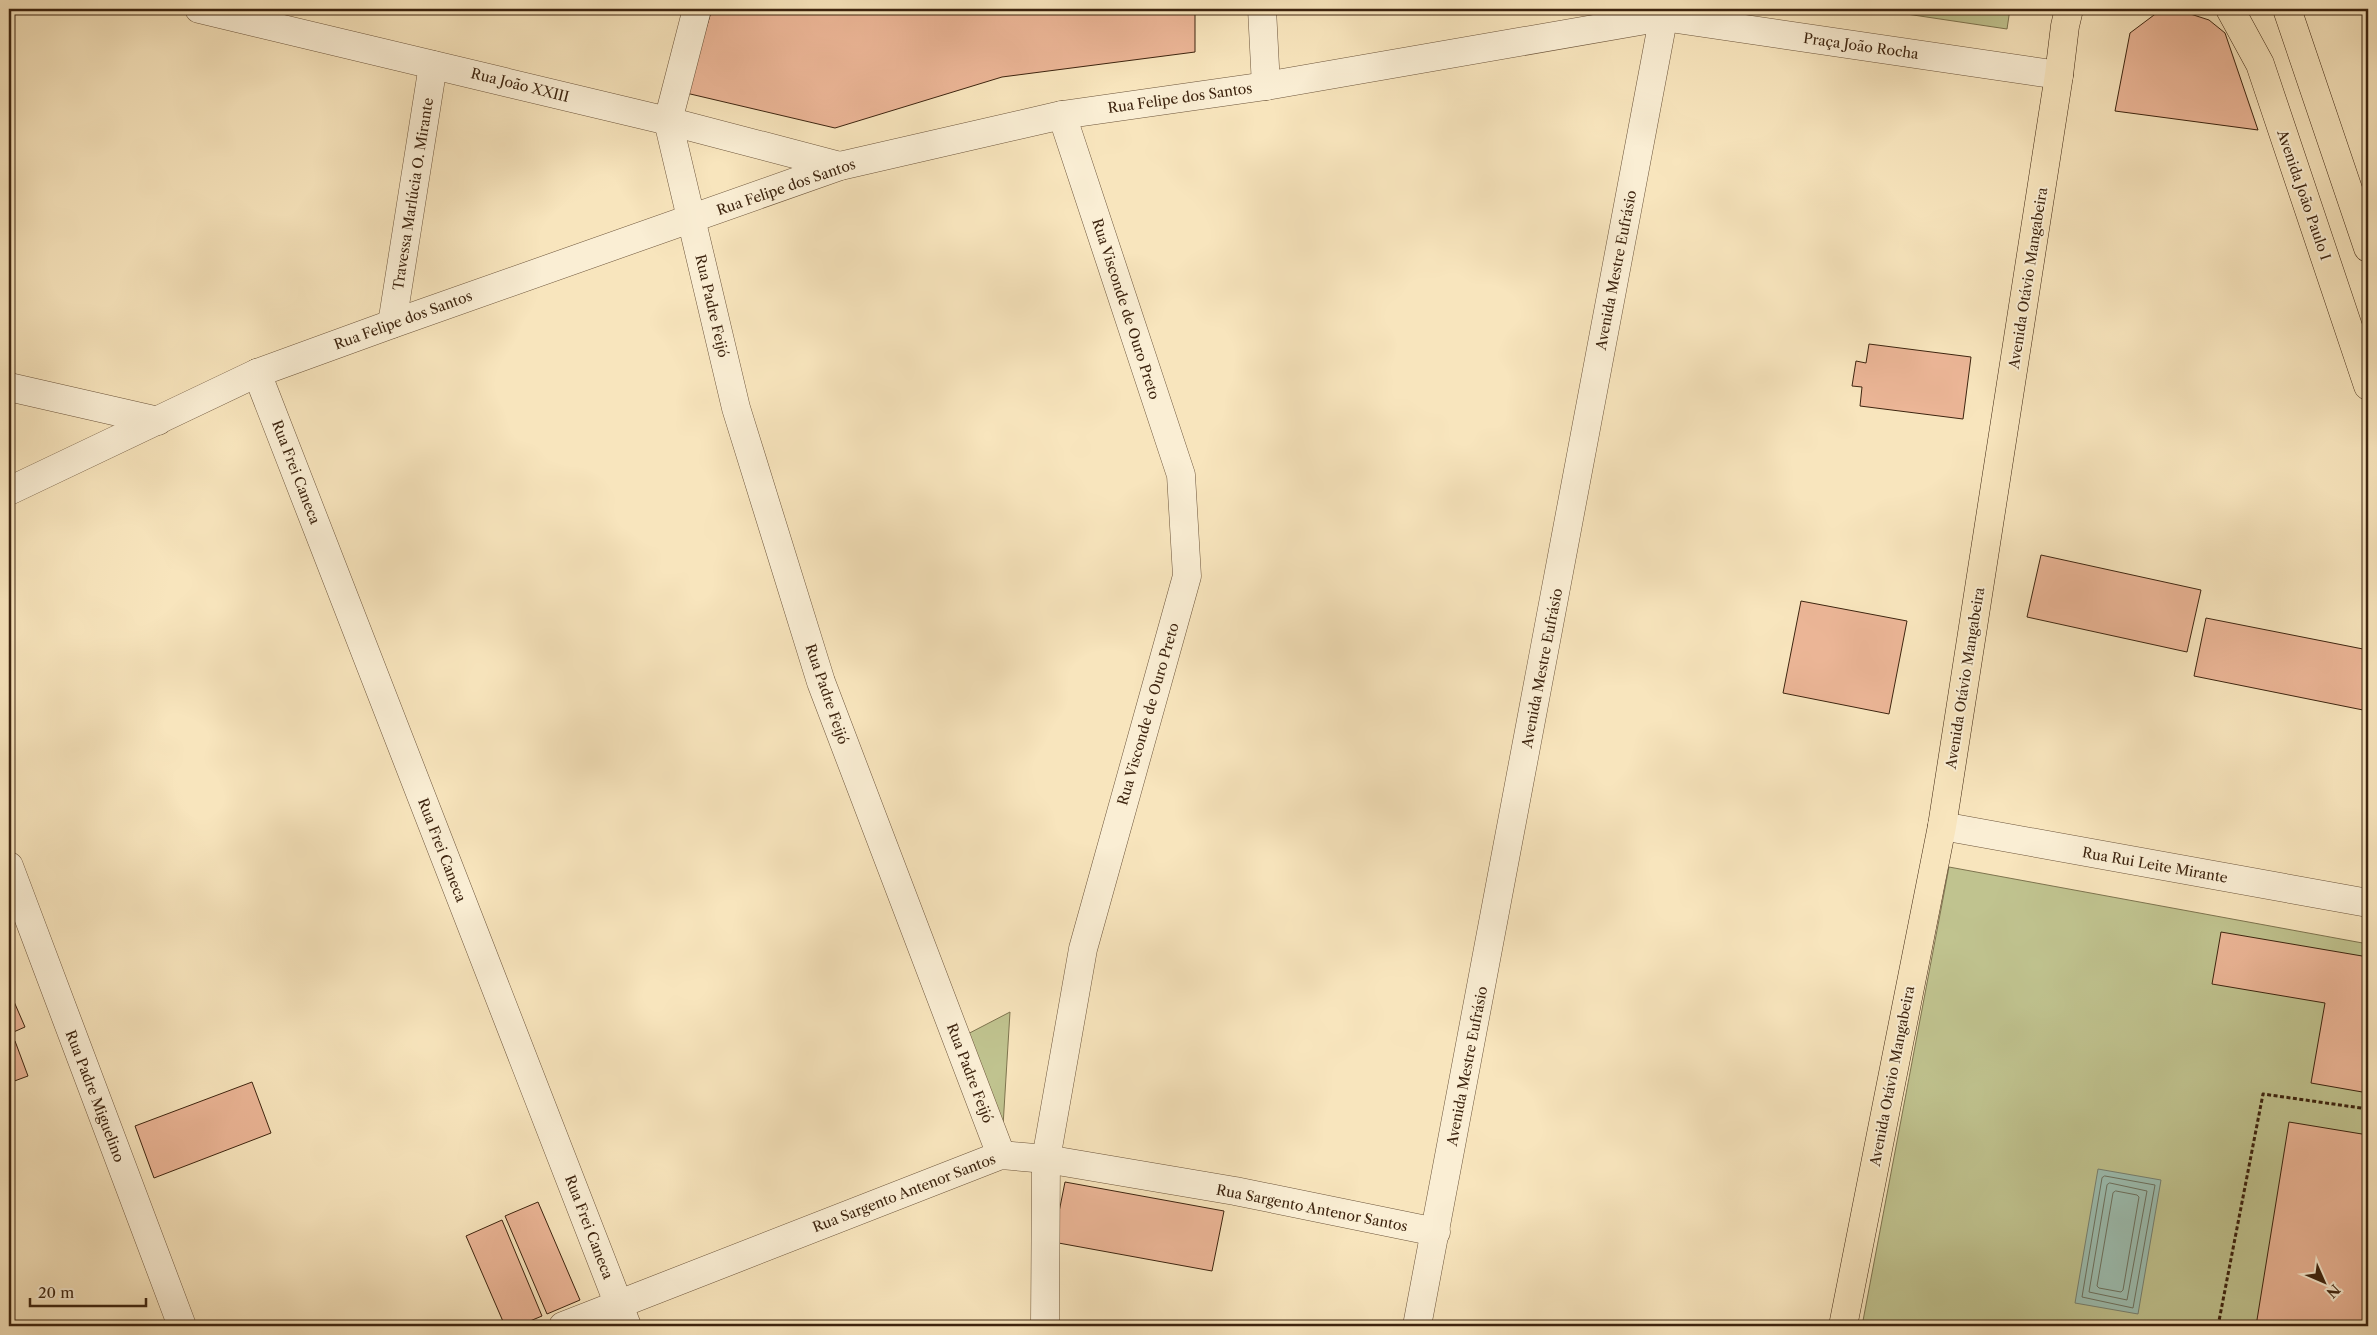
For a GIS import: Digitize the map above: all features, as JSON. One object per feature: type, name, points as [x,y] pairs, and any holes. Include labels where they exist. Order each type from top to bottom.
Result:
[{"type":"main road","name":"Avenida Otávio Mangabeira","points":[[1843,1326],[1942,826],[2067,17],[2087,9]]},
{"type":"main road","name":"Avenida João Paulo I","points":[[2230,9],[2260,64],[2368,386]]},
{"type":"main road","points":[[2287,9],[2368,248]]},
{"type":"street","name":"Rua João XXIII","points":[[199,9],[668,121],[840,166]]},
{"type":"street","points":[[668,121],[697,9]]},
{"type":"street","points":[[1262,9],[1266,86]]},
{"type":"street","name":"Rua Felipe dos Santos","points":[[9,491],[158,422],[257,373],[840,166],[1062,115],[1266,86],[1572,34],[1664,13]]},
{"type":"street","name":"Praça João Rocha","points":[[1664,13],[2059,75]]},
{"type":"street","name":"Avenida Mestre Eufrásio","points":[[1418,1326],[1664,13]]},
{"type":"street","name":"Travessa Marlúcia O. Mirante","points":[[392,324],[434,65]]},
{"type":"street","name":"Rua Visconde de Ouro Preto","points":[[1045,1326],[1046,1159],[1083,949],[1187,576],[1181,475],[1062,115]]},
{"type":"street","name":"Rua Padre Feijó","points":[[668,121],[736,408],[821,682],[1001,1155]]},
{"type":"street","name":"Rua Frei Caneca","points":[[257,373],[623,1315]]},
{"type":"street","points":[[9,387],[158,422]]},
{"type":"street","name":"Rua Rui Leite Mirante","points":[[1942,826],[2368,903]]},
{"type":"street","name":"Rua Padre Miguelino","points":[[9,866],[182,1326]]},
{"type":"street","name":"Rua Sargento Antenor Santos","points":[[563,1326],[623,1315],[1001,1155],[1046,1159],[1235,1192],[1436,1232]]},
{"type":"path","points":[[2218,1326],[2263,1094],[2368,1109]]},
{"type":"green space","points":[[1873,9],[2010,9],[2007,29]]},
{"type":"green space","points":[[1949,867],[2368,944],[2368,1326],[1862,1326]]},
{"type":"green space","points":[[1010,1012],[1003,1126],[960,1038]]},
{"type":"water","points":[[2098,1169],[2161,1180],[2138,1314],[2075,1303]]},
{"type":"building","points":[[712,9],[1195,9],[1195,52],[1002,77],[835,128],[686,93]]},
{"type":"building","points":[[2175,9],[2209,20],[2225,33],[2258,130],[2115,111],[2130,33],[2158,12]]},
{"type":"building","points":[[1869,344],[1971,357],[1963,419],[1860,406],[1862,387],[1852,386],[1856,361],[1866,363]]},
{"type":"building","points":[[2041,555],[2201,590],[2187,652],[2027,617]]},
{"type":"building","points":[[1801,601],[1907,621],[1889,714],[1783,693]]},
{"type":"building","points":[[2206,618],[2368,650],[2368,711],[2194,676]]},
{"type":"building","points":[[2221,932],[2368,957],[2368,1093],[2311,1083],[2325,1003],[2212,984]]},
{"type":"building","points":[[12,997],[25,1027],[9,1034],[9,998]]},
{"type":"building","points":[[15,1041],[28,1076],[9,1083],[9,1043]]},
{"type":"building","points":[[252,1082],[271,1133],[154,1178],[135,1126]]},
{"type":"building","points":[[2289,1122],[2368,1135],[2368,1326],[2256,1326]]},
{"type":"building","points":[[1065,1182],[1224,1211],[1212,1271],[1053,1242]]},
{"type":"building","points":[[538,1202],[580,1300],[547,1314],[505,1216]]},
{"type":"building","points":[[502,1220],[542,1316],[518,1326],[505,1326],[466,1236]]}]
